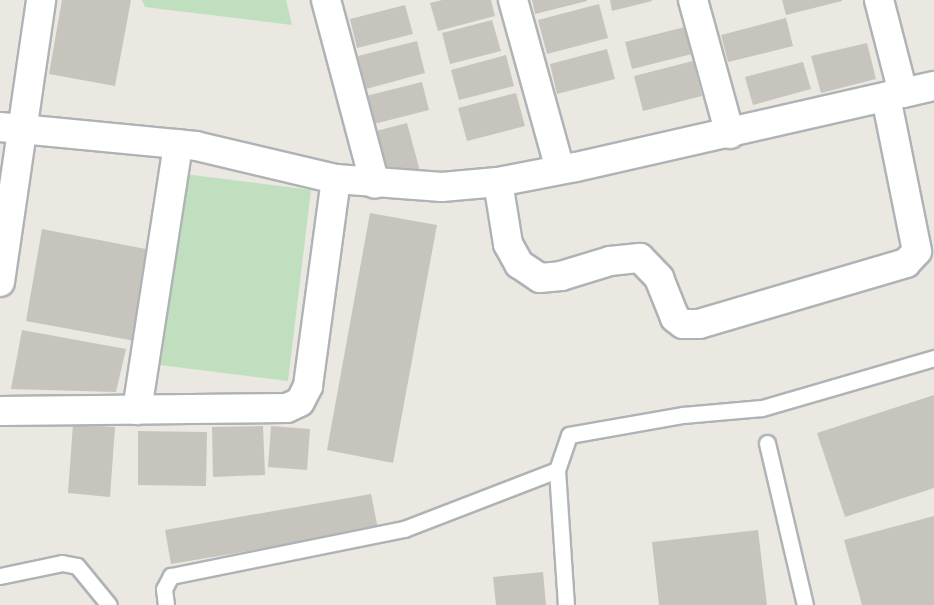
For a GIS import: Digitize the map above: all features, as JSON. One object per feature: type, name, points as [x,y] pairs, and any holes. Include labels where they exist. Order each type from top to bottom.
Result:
[{"type":"street","points":[[0,282],[12,128],[41,0]]},
{"type":"street","points":[[326,0],[375,184]]},
{"type":"street","points":[[513,0],[560,170]]},
{"type":"street","points":[[693,0],[730,134]]},
{"type":"street","points":[[498,182],[508,243],[526,269],[540,278],[561,276],[610,261],[640,258],[659,278],[675,318],[683,324],[699,324],[906,263],[917,251],[879,0]]},
{"type":"street","points":[[12,128],[178,144],[336,179],[375,184],[442,187],[498,182],[560,170],[730,134],[934,86]]},
{"type":"street","points":[[137,410],[178,144]]},
{"type":"street","points":[[0,411],[286,408],[300,402],[308,386],[336,179]]},
{"type":"lane","points":[[566,605],[557,470],[569,435],[684,416],[762,408],[934,358]]},
{"type":"lane","points":[[767,443],[805,605]]},
{"type":"lane","points":[[166,605],[164,589],[171,576],[404,529],[557,470]]},
{"type":"lane","points":[[0,576],[62,563],[77,566],[109,605]]},
{"type":"green space","points":[[142,0],[286,0],[292,25],[145,7]]},
{"type":"green space","points":[[184,174],[311,190],[288,381],[160,365]]},
{"type":"building","points":[[62,0],[131,0],[115,86],[49,74]]},
{"type":"building","points":[[442,0],[491,0],[495,16],[438,31],[430,3]]},
{"type":"building","points":[[532,0],[587,0],[587,1],[535,14]]},
{"type":"building","points":[[610,0],[652,0],[652,1],[612,11]]},
{"type":"building","points":[[782,0],[842,0],[842,1],[786,15]]},
{"type":"building","points":[[599,4],[608,38],[547,54],[538,20]]},
{"type":"building","points":[[405,5],[413,34],[357,48],[350,19]]},
{"type":"building","points":[[786,18],[793,46],[728,62],[721,35]]},
{"type":"building","points":[[492,20],[501,51],[450,64],[442,33]]},
{"type":"building","points":[[689,26],[696,53],[632,69],[625,42]]},
{"type":"building","points":[[417,41],[425,73],[366,89],[358,56]]},
{"type":"building","points":[[867,43],[876,79],[821,93],[811,56]]},
{"type":"building","points":[[607,49],[615,79],[557,94],[550,64]]},
{"type":"building","points":[[506,55],[514,86],[459,100],[451,70]]},
{"type":"building","points":[[693,61],[702,96],[643,111],[634,76]]},
{"type":"building","points":[[803,62],[811,89],[753,105],[745,77]]},
{"type":"building","points":[[422,82],[429,110],[374,124],[366,96]]},
{"type":"building","points":[[516,93],[525,126],[467,141],[458,108]]},
{"type":"building","points":[[407,123],[420,171],[388,179],[376,131]]},
{"type":"building","points":[[370,213],[437,225],[393,463],[327,450]]},
{"type":"building","points":[[42,229],[151,250],[135,341],[26,321]]},
{"type":"building","points":[[22,330],[126,349],[116,392],[11,389]]},
{"type":"building","points":[[934,395],[934,488],[845,517],[817,433]]},
{"type":"building","points":[[73,424],[115,427],[110,497],[68,493]]},
{"type":"building","points":[[263,426],[265,475],[213,477],[212,427]]},
{"type":"building","points":[[271,426],[310,429],[307,470],[268,467]]},
{"type":"building","points":[[138,431],[207,432],[206,486],[138,485]]},
{"type":"building","points":[[371,494],[378,529],[171,564],[165,530]]},
{"type":"building","points":[[934,516],[934,605],[862,605],[844,540]]},
{"type":"building","points":[[758,530],[767,605],[659,605],[652,542]]},
{"type":"building","points":[[543,572],[546,605],[496,605],[493,577]]}]
